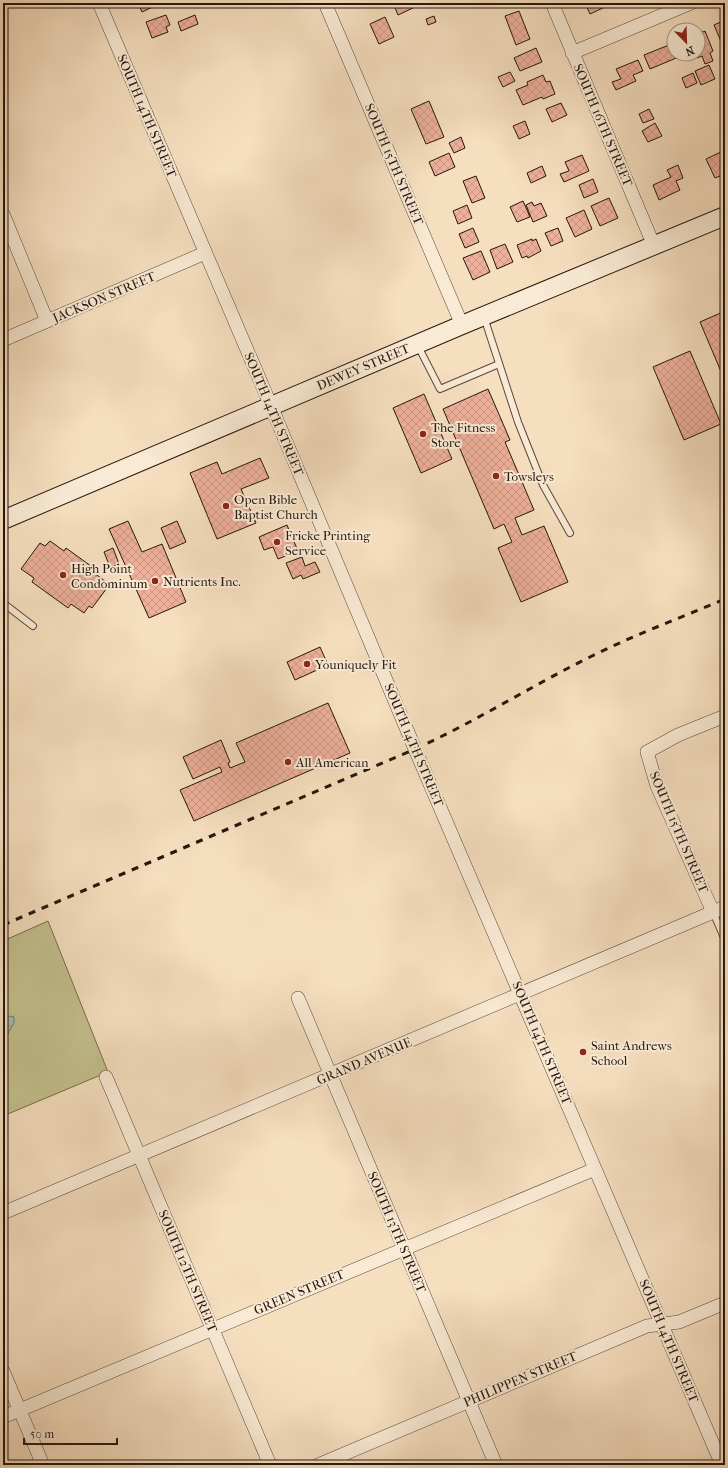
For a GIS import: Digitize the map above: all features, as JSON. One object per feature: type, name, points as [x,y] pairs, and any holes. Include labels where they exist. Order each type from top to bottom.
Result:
[{"type":"street","name":"SOUTH 14TH STREET","points":[[98,3],[271,406],[415,749],[522,994],[595,1169],[722,1465]]},
{"type":"street","name":"SOUTH 15TH STREET","points":[[325,3],[462,325]]},
{"type":"street","name":"SOUTH 16TH STREET","points":[[552,3],[654,246]]},
{"type":"street","points":[[572,53],[691,3]]},
{"type":"street","points":[[3,214],[47,321]]},
{"type":"street","name":"DEWEY STREET","points":[[3,520],[462,325],[725,216]]},
{"type":"street","name":"JACKSON STREET","points":[[3,340],[205,253]]},
{"type":"street","name":"SOUTH 15TH STREET","points":[[713,912],[657,786],[647,752],[678,735],[725,716]]},
{"type":"street","name":"GRAND AVENUE","points":[[3,1212],[331,1075],[725,907]]},
{"type":"street","name":"SOUTH 13TH STREET","points":[[298,998],[496,1465]]},
{"type":"street","name":"SOUTH 12TH STREET","points":[[106,1077],[270,1465]]},
{"type":"street","name":"GREEN STREET","points":[[3,1417],[403,1248],[595,1169]]},
{"type":"street","name":"PHILIPPEN STREET","points":[[318,1465],[647,1326],[679,1322],[725,1303]]},
{"type":"street","points":[[3,1371],[43,1465]]},
{"type":"lane","points":[[484,316],[518,422],[543,484],[570,533]]},
{"type":"lane","points":[[417,344],[440,389],[499,364]]},
{"type":"lane","points":[[3,603],[33,626]]},
{"type":"lane","points":[[713,912],[725,940]]},
{"type":"shaded area","points":[[48,921],[108,1072],[3,1116],[3,941]]},
{"type":"water","points":[[10,1016],[14,1017],[14,1023],[3,1042],[3,1021]]},
{"type":"building","points":[[138,3],[158,3],[159,4],[142,12]]},
{"type":"building","points":[[393,3],[411,3],[413,8],[398,15]]},
{"type":"building","points":[[585,3],[603,3],[605,7],[590,14]]},
{"type":"building","points":[[519,11],[530,39],[516,45],[505,16]]},
{"type":"building","points":[[166,15],[170,25],[166,27],[168,32],[152,38],[146,22]]},
{"type":"building","points":[[195,15],[198,24],[181,31],[178,22]]},
{"type":"building","points":[[434,16],[436,22],[428,25],[426,19]]},
{"type":"building","points":[[385,17],[394,37],[379,44],[370,24]]},
{"type":"building","points":[[725,20],[725,45],[723,46],[714,25]]},
{"type":"building","points":[[706,34],[713,51],[710,53],[713,61],[705,64]]},
{"type":"building","points":[[666,46],[667,62],[650,69],[644,55]]},
{"type":"building","points":[[536,48],[542,62],[520,71],[514,58]]},
{"type":"building","points":[[638,60],[643,71],[633,75],[636,81],[616,90],[612,82],[621,79],[616,69]]},
{"type":"building","points":[[709,65],[715,79],[701,85],[695,71]]},
{"type":"building","points":[[510,72],[515,81],[503,87],[498,77]]},
{"type":"building","points":[[693,73],[697,83],[686,88],[682,78]]},
{"type":"building","points":[[543,75],[546,82],[550,81],[555,94],[543,99],[542,97],[523,105],[516,90],[528,85],[527,82]]},
{"type":"building","points":[[429,101],[444,137],[426,144],[411,109]]},
{"type":"building","points":[[561,103],[567,115],[552,122],[546,109]]},
{"type":"building","points":[[649,109],[654,119],[643,123],[639,114]]},
{"type":"building","points":[[525,121],[530,134],[519,139],[513,126]]},
{"type":"building","points":[[655,123],[662,136],[648,142],[642,131]]},
{"type":"building","points":[[461,137],[465,148],[454,153],[449,143]]},
{"type":"building","points":[[725,150],[725,174],[715,178],[706,159]]},
{"type":"building","points":[[449,153],[455,167],[435,176],[429,162]]},
{"type":"building","points":[[582,155],[589,171],[564,182],[560,174],[569,171],[565,162]]},
{"type":"building","points":[[678,165],[683,178],[676,181],[680,190],[659,200],[653,185],[671,177],[667,170]]},
{"type":"building","points":[[542,166],[546,176],[531,183],[527,173]]},
{"type":"building","points":[[476,176],[485,198],[472,203],[463,181]]},
{"type":"building","points":[[593,179],[598,192],[584,198],[579,185]]},
{"type":"building","points":[[609,198],[618,218],[600,226],[591,206]]},
{"type":"building","points":[[523,201],[530,217],[517,222],[510,207]]},
{"type":"building","points":[[532,202],[534,206],[541,203],[547,216],[533,222],[526,205]]},
{"type":"building","points":[[467,205],[472,218],[458,224],[453,211]]},
{"type":"building","points":[[584,210],[592,229],[575,237],[566,218]]},
{"type":"building","points":[[473,228],[479,242],[465,248],[459,234]]},
{"type":"building","points":[[558,228],[563,241],[551,246],[545,233]]},
{"type":"building","points":[[532,239],[532,241],[536,239],[541,251],[528,258],[527,256],[522,258],[517,245]]},
{"type":"building","points":[[505,244],[513,262],[497,269],[490,250]]},
{"type":"building","points":[[481,251],[490,272],[473,280],[463,258]]},
{"type":"building","points":[[725,311],[725,381],[700,322]]},
{"type":"building","points":[[690,351],[721,424],[684,440],[653,367]]},
{"type":"building","name":"Towsleys","points":[[488,389],[510,440],[505,442],[534,510],[515,518],[522,535],[544,526],[568,582],[521,602],[498,548],[512,542],[504,524],[494,529],[443,409]]},
{"type":"building","name":"The Fitness Store","points":[[424,394],[452,459],[421,473],[393,408]]},
{"type":"building","name":"Open Bible Baptist Church","points":[[260,458],[269,478],[241,489],[256,523],[217,539],[190,473],[217,462],[222,474]]},
{"type":"building","name":"Nutrients Inc.","points":[[128,521],[142,552],[162,544],[186,602],[149,618],[109,529]]},
{"type":"building","points":[[177,521],[186,542],[170,549],[161,528]]},
{"type":"building","name":"Fricke Printing Service","points":[[287,525],[298,551],[278,559],[273,547],[264,550],[259,537]]},
{"type":"building","name":"High Point Condominum","points":[[50,541],[64,551],[66,548],[95,569],[93,572],[106,582],[103,586],[107,588],[92,608],[89,606],[84,613],[71,604],[68,608],[32,582],[34,578],[21,569],[40,543],[45,546]]},
{"type":"building","points":[[113,548],[119,564],[110,567],[104,552]]},
{"type":"building","points":[[302,557],[305,566],[315,562],[320,572],[303,579],[301,575],[293,579],[286,563]]},
{"type":"building","name":"Youniquely Fit","points":[[320,647],[328,665],[295,680],[287,662]]},
{"type":"building","name":"All American","points":[[328,703],[350,753],[194,821],[180,790],[222,772],[220,767],[193,779],[183,757],[221,740],[230,762],[228,763],[230,768],[245,762],[236,743]]},
{"type":"railway","points":[[3,925],[415,749],[607,649],[725,599]]},
{"type":"place","name":"The Fitness Store","points":[[423,434]]},
{"type":"place","name":"Towsleys","points":[[496,476]]},
{"type":"place","name":"Open Bible Baptist Church","points":[[226,506]]},
{"type":"place","name":"Fricke Printing Service","points":[[277,542]]},
{"type":"place","name":"High Point Condominum","points":[[63,575]]},
{"type":"place","name":"Nutrients Inc.","points":[[155,581]]},
{"type":"place","name":"Youniquely Fit","points":[[307,664]]},
{"type":"place","name":"All American","points":[[288,762]]},
{"type":"place","name":"Saint Andrews School","points":[[583,1052]]}]
